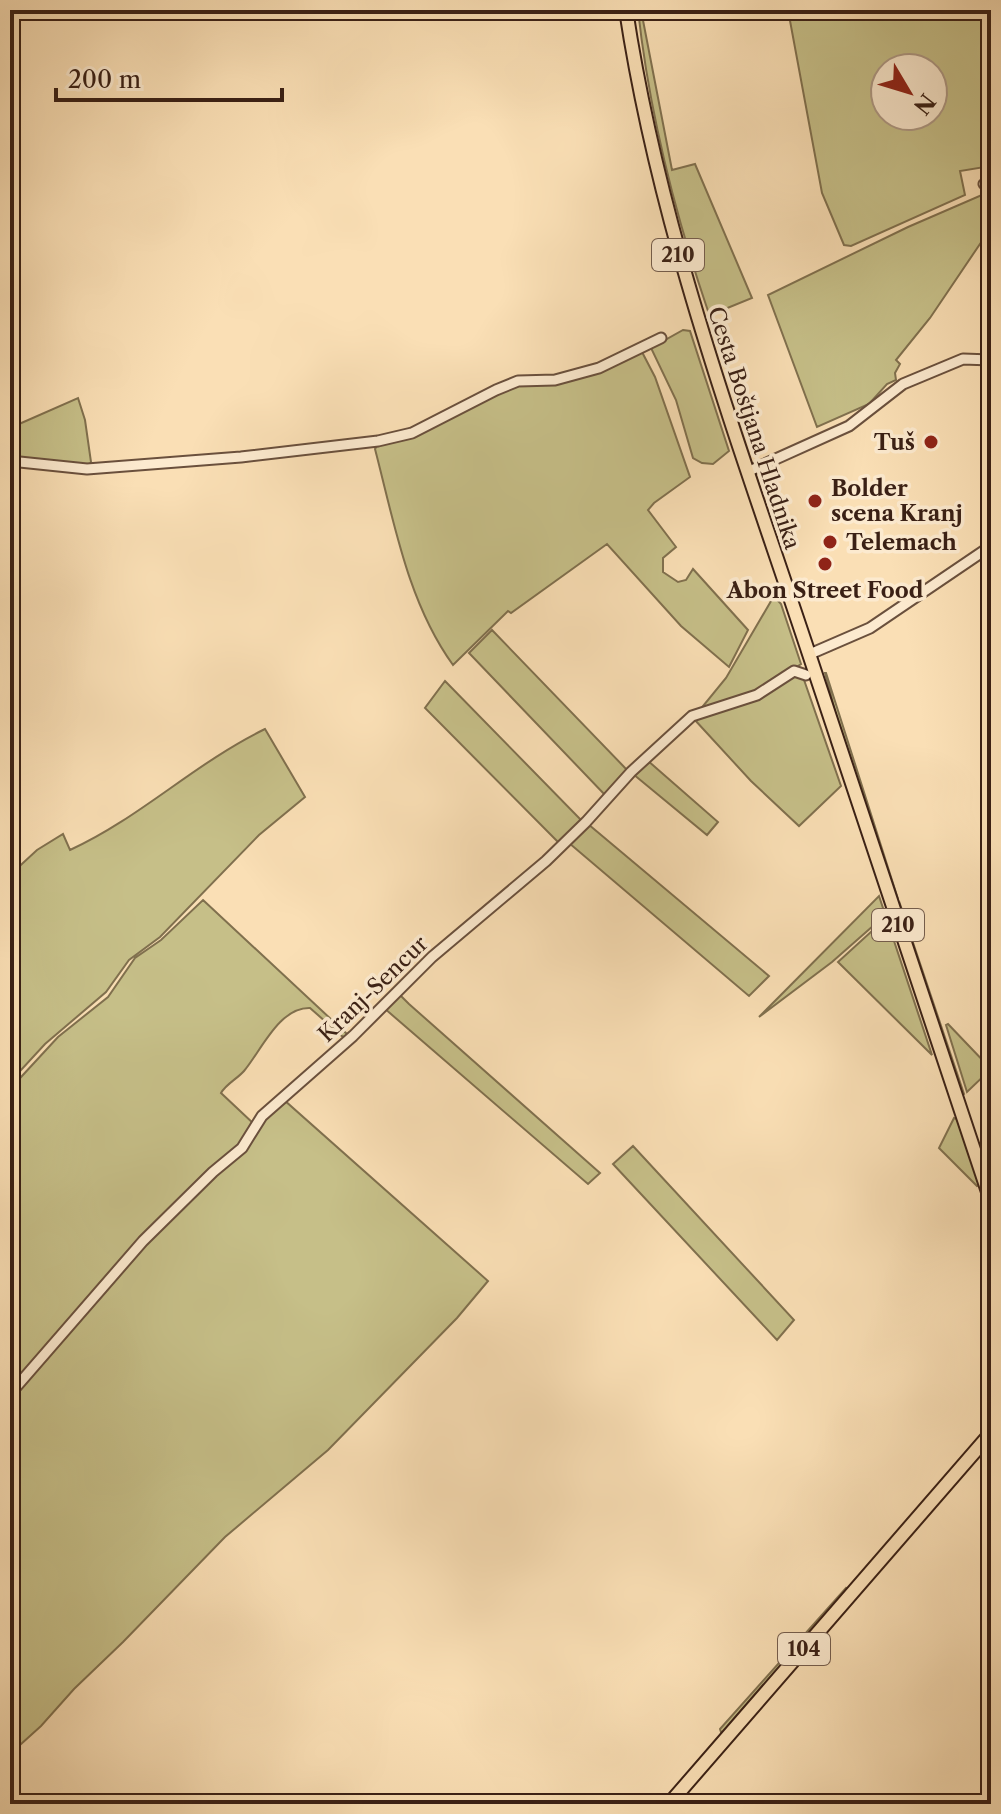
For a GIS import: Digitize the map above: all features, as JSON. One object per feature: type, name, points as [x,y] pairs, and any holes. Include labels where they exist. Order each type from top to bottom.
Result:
[{"type":"main road","name":"Cesta Boštjana Hladnika","points":[[626,10],[635,70],[659,183],[690,296],[991,1201]]},
{"type":"main road","name":"104","points":[[669,1804],[991,1433]]},
{"type":"street","points":[[10,461],[87,469],[241,457],[378,441],[412,433],[518,381],[555,380],[599,368],[661,338]]},
{"type":"street","points":[[747,472],[849,426],[903,384],[963,359],[991,360]]},
{"type":"street","points":[[810,654],[870,628],[991,546]]},
{"type":"street","name":"Kranj-Sencur","points":[[10,1394],[143,1241],[242,1148],[262,1116],[353,1036],[432,957],[546,861],[631,772],[692,716],[757,695],[794,671],[806,675]]},
{"type":"shaded area","points":[[638,10],[641,10],[672,170],[695,164],[752,298],[725,309],[708,311],[685,237],[656,124]]},
{"type":"shaded area","points":[[788,10],[991,10],[991,166],[960,171],[965,195],[851,246],[844,245],[822,193]]},
{"type":"shaded area","points":[[991,191],[984,238],[930,318],[896,360],[900,364],[895,373],[896,380],[887,384],[869,404],[817,427],[768,295],[908,227]]},
{"type":"shaded area","points":[[683,330],[690,331],[729,451],[713,464],[693,458],[676,400],[651,348]]},
{"type":"shaded area","points":[[642,352],[655,377],[690,477],[648,510],[676,547],[663,558],[663,572],[678,582],[686,580],[693,569],[748,630],[729,667],[681,626],[607,544],[511,613],[508,611],[453,665],[424,615],[414,589],[375,449],[382,438],[423,424],[495,386],[554,378]]},
{"type":"shaded area","points":[[78,398],[85,420],[91,462],[87,468],[10,459],[10,428]]},
{"type":"shaded area","points":[[774,596],[781,604],[801,664],[764,689],[699,711],[726,678]]},
{"type":"shaded area","points":[[492,630],[629,772],[606,796],[469,653]]},
{"type":"shaded area","points":[[826,673],[898,899],[846,753]]},
{"type":"shaded area","points":[[794,674],[803,677],[841,786],[799,826],[751,781],[694,719]]},
{"type":"shaded area","points":[[445,681],[583,822],[561,845],[425,708]]},
{"type":"shaded area","points":[[265,729],[305,797],[259,835],[160,937],[129,960],[106,992],[45,1044],[10,1082],[10,875],[37,850],[63,834],[70,850],[96,837],[215,758]]},
{"type":"shaded area","points":[[647,760],[718,822],[707,835],[633,774]]},
{"type":"shaded area","points":[[588,824],[769,976],[749,996],[569,843]]},
{"type":"shaded area","points":[[879,896],[885,914],[882,918],[832,962],[759,1017]]},
{"type":"shaded area","points":[[203,900],[348,1035],[343,1037],[310,1008],[299,1010],[280,1022],[244,1071],[221,1093],[255,1125],[260,1125],[284,1100],[488,1281],[457,1318],[328,1450],[225,1537],[10,1754],[10,1089],[58,1037],[108,997],[135,958],[161,940]]},
{"type":"shaded area","points":[[900,904],[963,1095],[959,1091],[899,909]]},
{"type":"shaded area","points":[[887,920],[932,1055],[838,962]]},
{"type":"shaded area","points":[[398,993],[600,1173],[588,1184],[384,1008]]},
{"type":"shaded area","points":[[946,1025],[991,1069],[967,1092]]},
{"type":"shaded area","points":[[954,1118],[957,1119],[980,1185],[977,1186],[939,1148]]},
{"type":"shaded area","points":[[633,1146],[794,1320],[777,1340],[613,1164]]},
{"type":"shaded area","points":[[846,1588],[849,1591],[722,1735],[720,1729]]},
{"type":"place","name":"Tuš","points":[[931,442]]},
{"type":"place","name":"Bolder scena Kranj","points":[[815,501]]},
{"type":"place","name":"Telemach","points":[[830,542]]},
{"type":"place","name":"Abon Street Food","points":[[825,564]]}]
